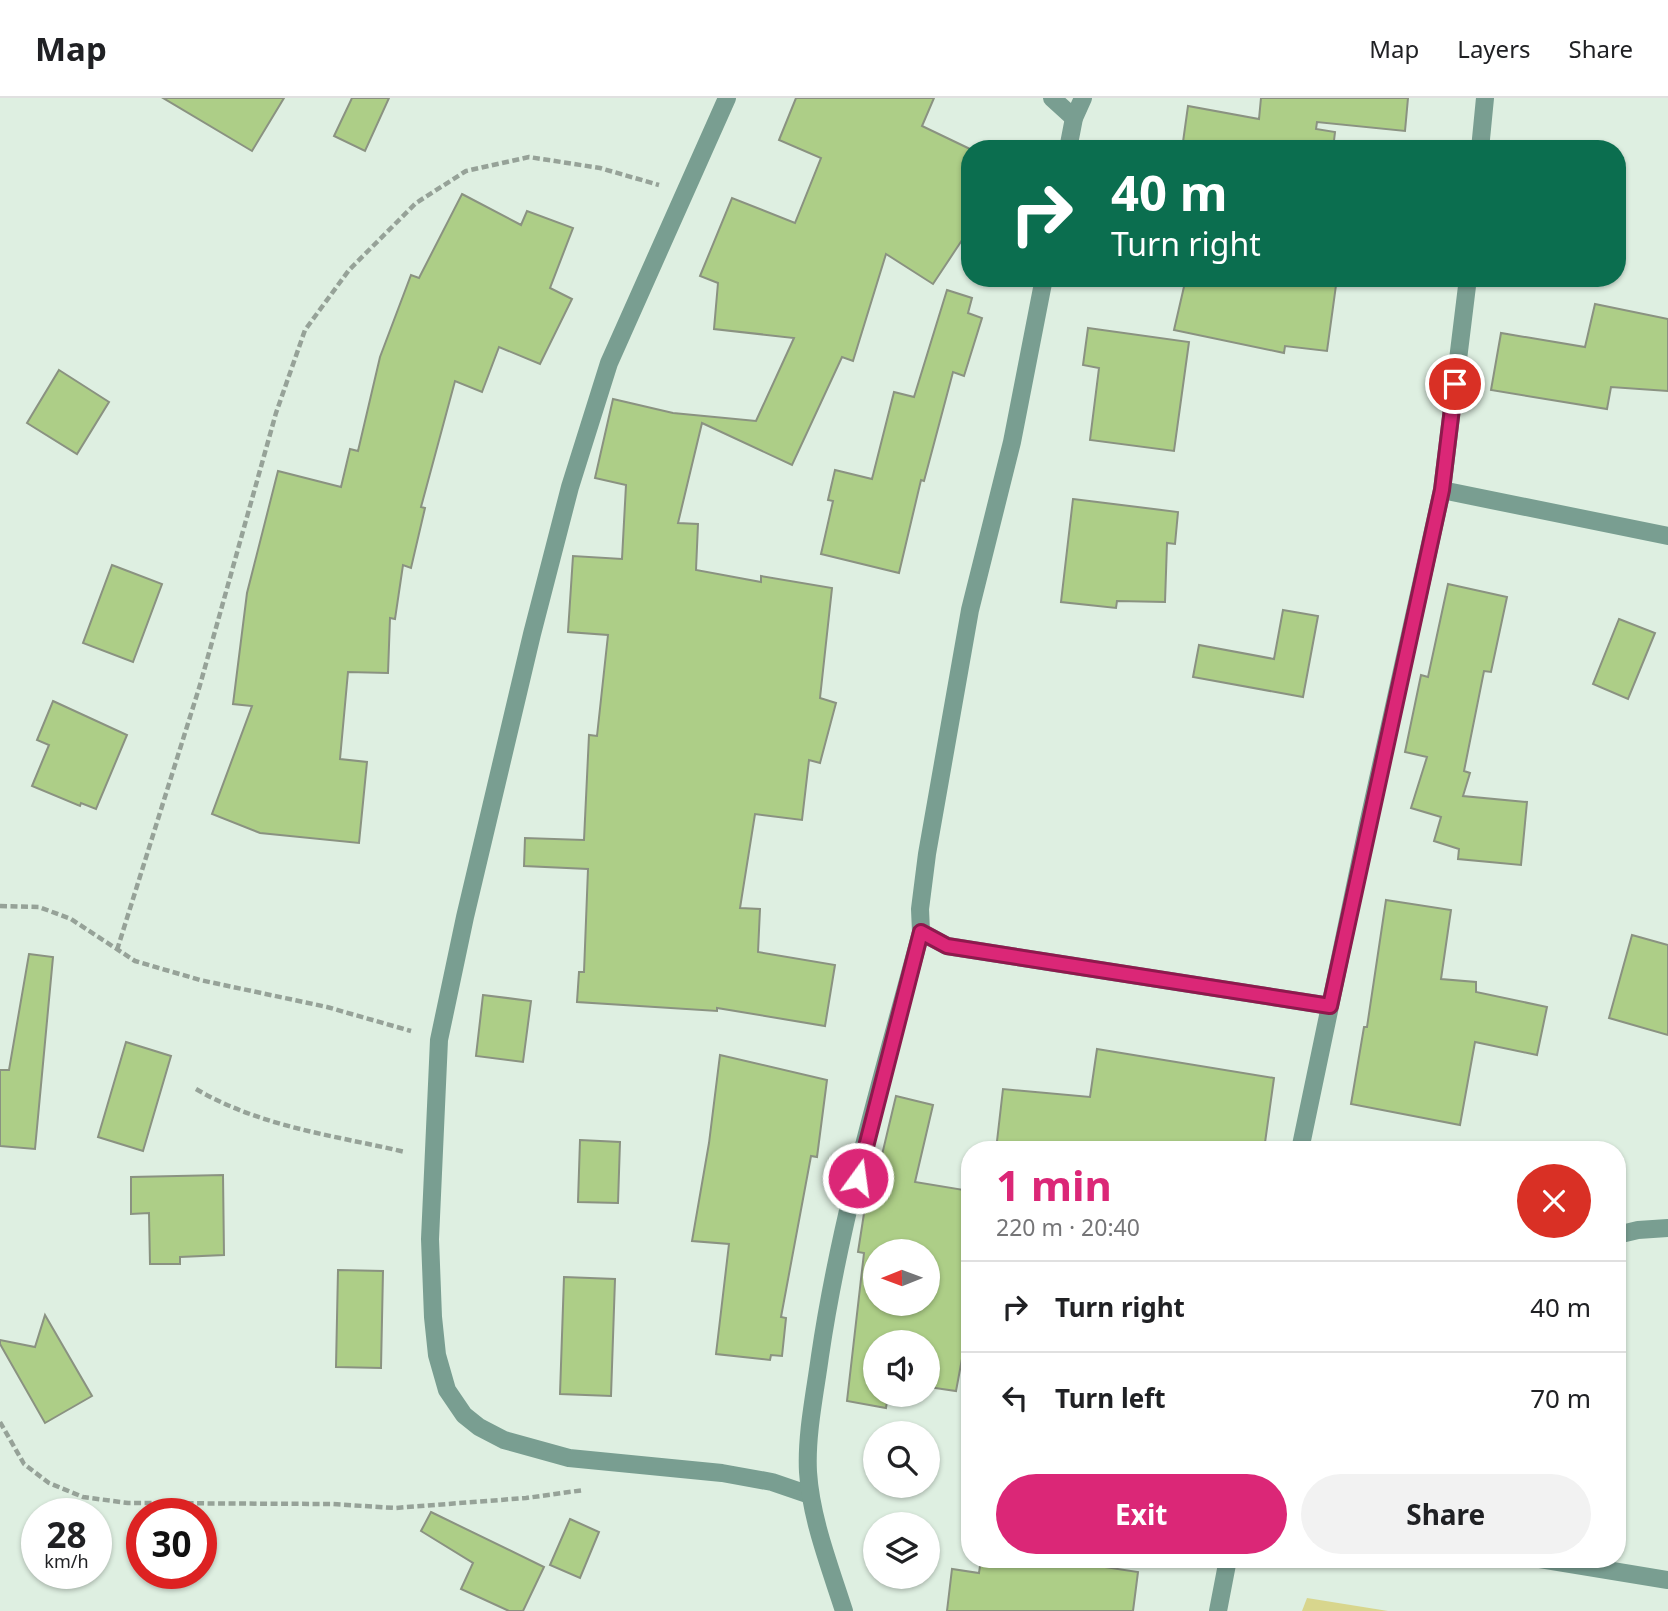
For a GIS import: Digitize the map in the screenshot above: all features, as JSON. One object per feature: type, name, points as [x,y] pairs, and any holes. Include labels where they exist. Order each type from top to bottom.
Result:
[{"type":"street","points":[[727,98],[609,363],[570,486],[468,904],[439,1040],[430,1239],[433,1317],[437,1355],[451,1396],[464,1415],[479,1427],[504,1440],[569,1458],[723,1473],[772,1482],[810,1495]]},
{"type":"street","points":[[1052,98],[1074,118]]},
{"type":"street","points":[[1070,140],[1074,118],[1083,98]]},
{"type":"street","points":[[1481,140],[1485,98]]},
{"type":"street","points":[[844,1611],[810,1495],[808,1469],[828,1305],[882,1079],[921,932],[920,909],[927,854],[970,610],[1012,442],[1042,287]]},
{"type":"street","points":[[1302,1141],[1442,490],[1467,287]]},
{"type":"street","points":[[1442,490],[1668,536]]},
{"type":"street","points":[[921,932],[947,946],[1330,1006]]},
{"type":"street","points":[[1626,1233],[1668,1228]]},
{"type":"street","points":[[1218,1611],[1226,1568]]},
{"type":"street","points":[[1594,1568],[1668,1580]]},
{"type":"path","points":[[117,950],[200,685],[276,413],[305,330],[349,270],[416,203],[467,171],[529,157],[600,168],[683,192]]},
{"type":"path","points":[[0,906],[38,907],[60,915],[135,961],[200,979],[327,1007],[439,1040]]},
{"type":"path","points":[[196,1089],[224,1105],[267,1122],[433,1159]]},
{"type":"path","points":[[0,1422],[24,1464],[49,1483],[83,1497],[128,1503],[332,1504],[396,1508],[459,1504],[576,1492],[597,1484],[622,1464]]},
{"type":"shaded area","points":[[1307,1598],[1388,1611],[1302,1611]]},
{"type":"building","points":[[163,98],[284,98],[252,151]]},
{"type":"building","points":[[352,98],[389,98],[365,151],[334,136]]},
{"type":"building","points":[[796,98],[934,98],[922,126],[961,145],[961,242],[933,284],[886,254],[853,361],[842,357],[792,465],[702,423],[678,523],[698,524],[696,570],[761,582],[761,576],[832,588],[820,698],[836,703],[820,763],[809,760],[802,820],[755,814],[740,908],[760,909],[758,952],[835,965],[825,1026],[717,1008],[717,1011],[577,1002],[579,972],[584,972],[588,869],[524,866],[525,838],[584,840],[589,735],[597,736],[608,635],[568,632],[573,556],[622,559],[626,485],[595,478],[613,399],[673,413],[756,421],[794,338],[714,329],[718,283],[700,276],[732,198],[795,223],[821,158],[779,140]]},
{"type":"building","points":[[1261,98],[1408,98],[1405,131],[1317,122],[1316,129],[1335,132],[1334,140],[1183,140],[1188,106],[1259,119]]},
{"type":"building","points":[[462,194],[521,225],[527,211],[573,228],[550,288],[572,299],[540,364],[499,347],[482,392],[455,381],[421,507],[425,508],[411,568],[403,565],[395,619],[390,618],[388,673],[348,672],[340,759],[367,762],[359,843],[260,833],[212,814],[252,706],[233,704],[247,593],[278,471],[341,487],[350,449],[358,451],[380,357],[411,275],[419,278]]},
{"type":"building","points":[[1184,287],[1336,287],[1327,351],[1285,346],[1284,353],[1174,330]]},
{"type":"building","points":[[947,290],[972,298],[968,313],[982,318],[964,376],[953,372],[924,481],[921,480],[899,573],[821,554],[833,501],[828,500],[835,470],[872,479],[894,392],[914,397]]},
{"type":"building","points":[[1595,304],[1668,319],[1668,391],[1611,387],[1607,409],[1491,390],[1501,333],[1585,347]]},
{"type":"building","points":[[1088,328],[1189,342],[1174,451],[1090,440],[1099,368],[1083,365]]},
{"type":"building","points":[[59,370],[109,402],[77,454],[27,423]]},
{"type":"building","points":[[1073,499],[1178,512],[1175,544],[1167,543],[1165,602],[1117,601],[1116,608],[1061,602]]},
{"type":"building","points":[[112,565],[162,584],[133,662],[83,643]]},
{"type":"building","points":[[1448,584],[1507,597],[1491,672],[1484,671],[1464,771],[1470,773],[1463,796],[1527,802],[1521,865],[1458,859],[1459,849],[1434,841],[1441,817],[1411,808],[1427,757],[1405,752],[1421,675],[1428,677]]},
{"type":"building","points":[[1283,610],[1318,616],[1303,697],[1193,677],[1199,645],[1274,659]]},
{"type":"building","points":[[1619,619],[1655,633],[1628,699],[1593,684]]},
{"type":"building","points":[[53,701],[127,735],[96,809],[81,803],[80,806],[32,786],[49,745],[37,740]]},
{"type":"building","points":[[1386,900],[1451,910],[1441,979],[1476,982],[1476,992],[1547,1007],[1537,1055],[1475,1042],[1460,1125],[1351,1104],[1364,1027],[1367,1027]]},
{"type":"building","points":[[1632,935],[1668,945],[1668,1035],[1609,1018]]},
{"type":"building","points":[[29,954],[53,957],[35,1149],[0,1146],[0,1070],[9,1070]]},
{"type":"building","points":[[483,995],[531,1001],[523,1062],[476,1056]]},
{"type":"building","points":[[126,1042],[171,1056],[143,1151],[98,1137]]},
{"type":"building","points":[[1097,1049],[1274,1078],[1265,1141],[997,1141],[1003,1089],[1090,1097]]},
{"type":"building","points":[[720,1055],[827,1080],[817,1157],[811,1156],[781,1317],[786,1318],[782,1356],[771,1355],[770,1360],[716,1354],[729,1244],[692,1241],[709,1143]]},
{"type":"building","points":[[896,1096],[933,1105],[915,1182],[961,1190],[961,1364],[956,1391],[940,1389],[940,1330],[863,1330],[863,1404],[847,1401],[863,1262],[863,1316],[940,1316],[940,1239],[863,1239],[863,1253],[858,1252],[870,1175],[877,1176]]},
{"type":"building","points":[[580,1140],[620,1142],[618,1203],[578,1202]]},
{"type":"building","points":[[223,1175],[224,1255],[180,1257],[180,1264],[150,1264],[149,1213],[131,1214],[131,1177]]},
{"type":"building","points":[[338,1270],[383,1271],[381,1368],[336,1367]]},
{"type":"building","points":[[564,1277],[615,1279],[611,1396],[560,1394]]},
{"type":"building","points":[[45,1315],[92,1396],[45,1423],[0,1340],[35,1347]]},
{"type":"building","points":[[431,1512],[544,1567],[523,1611],[509,1611],[461,1589],[473,1563],[421,1531]]},
{"type":"building","points":[[570,1519],[599,1532],[580,1578],[550,1565]]},
{"type":"building","points":[[980,1568],[1112,1568],[1138,1572],[1133,1611],[947,1611],[952,1569],[979,1573]]},
{"type":"route","points":[[858,1178],[921,932],[947,946],[1330,1006],[1442,490],[1455,384]]}]
